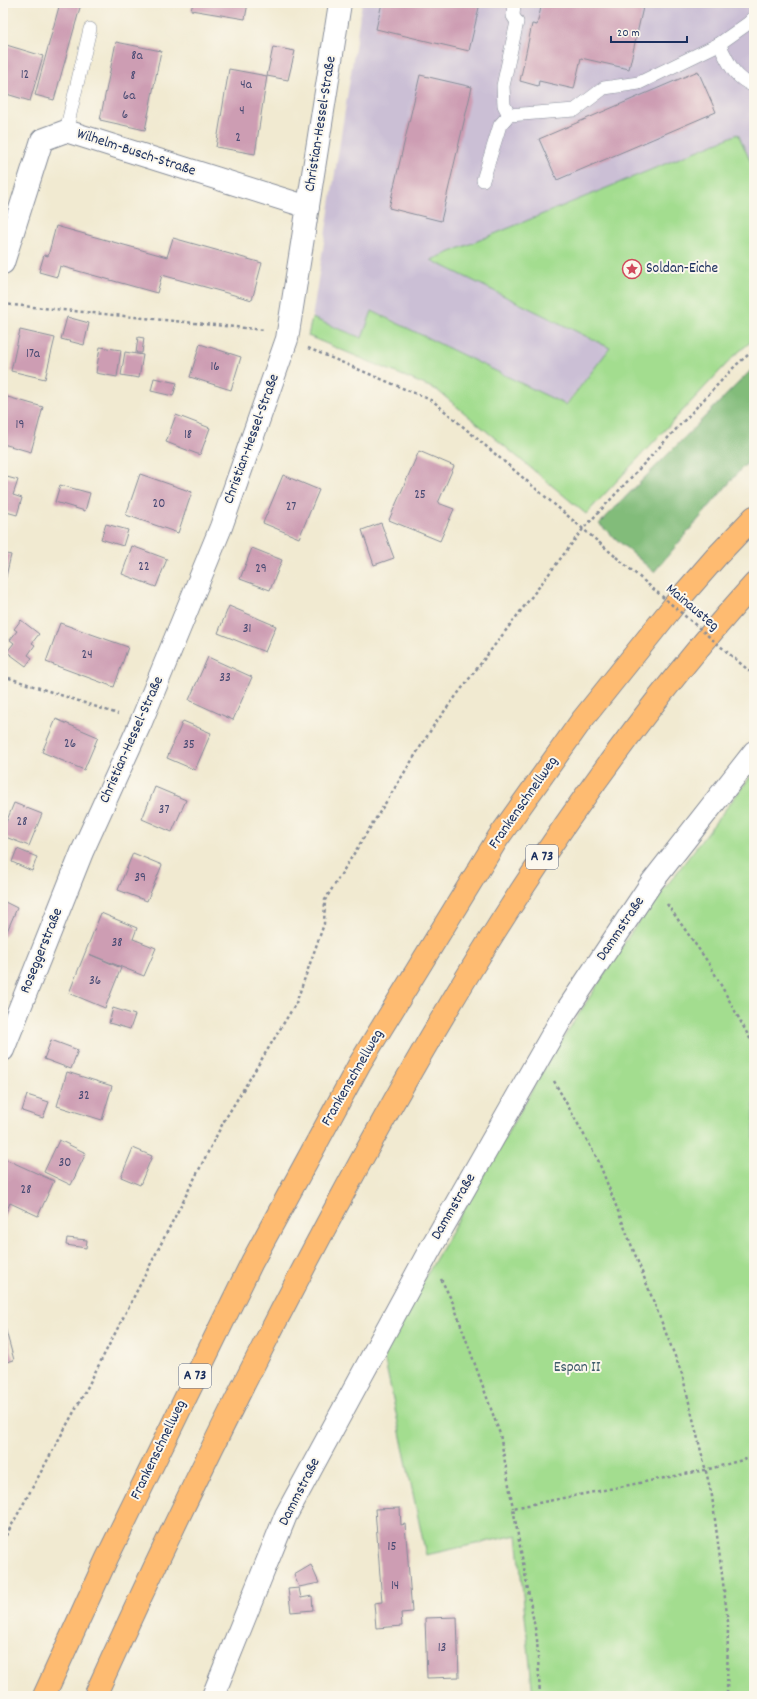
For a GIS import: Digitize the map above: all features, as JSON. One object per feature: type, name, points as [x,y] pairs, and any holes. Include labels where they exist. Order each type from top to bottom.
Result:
[{"type":"highway","name":"Frankenschnellweg","points":[[44,1696],[110,1551],[252,1262],[360,1063],[498,838],[582,720],[675,604],[716,556],[754,517]]},
{"type":"highway","name":"A 73","points":[[95,1696],[194,1483],[277,1317],[364,1154],[448,1006],[537,864],[634,730],[657,699],[721,621],[754,584]]},
{"type":"street","name":"Christian-Hessel-Straße","points":[[82,852],[141,722],[221,527],[287,340],[340,3]]},
{"type":"street","name":"Wilhelm-Busch-Straße","points":[[3,264],[42,140],[66,131],[308,207]]},
{"type":"street","name":"Dammstraße","points":[[213,1696],[286,1516],[428,1253],[540,1056],[563,1016],[652,882],[754,752]]},
{"type":"street","name":"Roseggerstraße","points":[[3,1050],[82,852]]},
{"type":"lane","points":[[510,115],[504,105],[504,86],[517,22],[513,16],[514,3]]},
{"type":"lane","points":[[482,180],[500,125],[510,115],[575,110],[604,88],[639,83],[719,44],[750,22],[754,16]]},
{"type":"lane","points":[[66,131],[90,29]]},
{"type":"lane","points":[[719,44],[733,72],[744,82],[754,86]]},
{"type":"path","name":"Mainausteg","points":[[3,304],[273,331],[287,340],[433,401],[754,675]]},
{"type":"path","points":[[3,1541],[86,1390],[224,1121],[296,1003],[324,924],[325,900],[434,725],[583,529],[736,365],[754,350]]},
{"type":"path","points":[[3,676],[141,722]]},
{"type":"path","points":[[652,882],[710,966],[754,1046]]},
{"type":"path","points":[[540,1056],[598,1160],[682,1374],[712,1496],[728,1622],[727,1696]]},
{"type":"path","points":[[428,1253],[453,1303],[500,1434],[537,1639],[540,1696]]},
{"type":"path","points":[[513,1508],[705,1470],[754,1457]]},
{"type":"shaded area","points":[[362,3],[754,3],[754,169],[738,134],[432,260],[610,348],[565,405],[373,311],[362,338],[312,318]]},
{"type":"green space","points":[[738,134],[754,169],[754,339],[734,356],[586,514],[437,390],[308,336],[312,318],[362,338],[372,311],[566,405],[610,348],[431,260]]},
{"type":"green space","points":[[754,367],[754,457],[741,469],[654,572],[599,524]]},
{"type":"green space","name":"Espan II","points":[[754,772],[754,1696],[533,1696],[517,1535],[426,1555],[383,1352],[548,1062],[632,931]]},
{"type":"building","points":[[60,3],[81,4],[54,100],[35,95]]},
{"type":"building","points":[[193,3],[248,3],[245,19],[191,10]]},
{"type":"building","points":[[382,3],[480,3],[469,51],[376,29]]},
{"type":"building","points":[[542,3],[644,3],[629,69],[581,58],[574,89],[539,81],[538,86],[520,81],[532,24],[537,25]]},
{"type":"building","points":[[116,42],[161,51],[145,130],[100,120]]},
{"type":"building","points":[[3,44],[43,56],[30,101],[3,93]]},
{"type":"building","points":[[273,47],[295,51],[288,80],[267,76]]},
{"type":"building","points":[[229,69],[267,76],[255,154],[216,147]]},
{"type":"building","points":[[698,71],[716,112],[557,180],[539,139]]},
{"type":"building","points":[[420,75],[472,87],[441,221],[389,208]]},
{"type":"building","points":[[56,226],[167,257],[173,238],[262,263],[252,300],[162,275],[157,293],[60,266],[57,277],[39,272],[44,255],[48,256]]},
{"type":"building","points":[[67,317],[89,323],[84,345],[61,339]]},
{"type":"building","points":[[20,330],[55,338],[45,379],[11,371]]},
{"type":"building","points":[[138,337],[144,338],[142,353],[136,353]]},
{"type":"building","points":[[200,344],[241,357],[231,390],[190,377]]},
{"type":"building","points":[[100,347],[121,350],[117,377],[96,373]]},
{"type":"building","points":[[125,352],[143,355],[139,378],[121,375]]},
{"type":"building","points":[[154,378],[177,383],[173,396],[151,391]]},
{"type":"building","points":[[4,396],[43,407],[31,452],[3,444]]},
{"type":"building","points":[[176,415],[210,428],[200,455],[166,442]]},
{"type":"building","points":[[419,451],[454,466],[438,503],[454,509],[440,541],[389,520]]},
{"type":"building","points":[[140,474],[192,492],[178,533],[126,515]]},
{"type":"building","points":[[283,475],[319,490],[299,538],[263,523]]},
{"type":"building","points":[[3,476],[18,480],[13,495],[22,498],[17,515],[3,511]]},
{"type":"building","points":[[60,485],[90,493],[85,511],[55,502]]},
{"type":"building","points":[[381,523],[394,558],[374,565],[362,530]]},
{"type":"building","points":[[106,524],[128,530],[123,546],[101,539]]},
{"type":"building","points":[[132,546],[167,559],[156,587],[122,574]]},
{"type":"building","points":[[252,548],[282,560],[270,590],[240,579]]},
{"type":"building","points":[[3,553],[11,555],[4,585],[3,585]]},
{"type":"building","points":[[229,606],[276,626],[265,652],[218,633]]},
{"type":"building","points":[[21,620],[39,634],[32,643],[35,645],[28,655],[32,658],[26,666],[7,652],[14,643],[10,640],[17,631],[14,629]]},
{"type":"building","points":[[60,623],[128,647],[114,687],[46,662]]},
{"type":"building","points":[[208,657],[252,677],[233,720],[189,700]]},
{"type":"building","points":[[56,719],[98,737],[84,770],[42,752]]},
{"type":"building","points":[[183,721],[211,733],[195,770],[167,758]]},
{"type":"building","points":[[155,787],[186,800],[172,832],[142,819]]},
{"type":"building","points":[[14,803],[42,814],[29,846],[3,836],[3,830]]},
{"type":"building","points":[[17,849],[37,857],[32,871],[12,862]]},
{"type":"building","points":[[133,853],[162,865],[147,901],[118,890]]},
{"type":"building","points":[[3,901],[17,908],[5,936],[3,936]]},
{"type":"building","points":[[101,913],[137,928],[133,939],[156,948],[144,976],[89,954],[121,968],[105,1008],[69,993]]},
{"type":"building","points":[[113,1008],[135,1015],[130,1029],[109,1023]]},
{"type":"building","points":[[51,1040],[78,1050],[71,1069],[44,1059]]},
{"type":"building","points":[[67,1072],[112,1086],[102,1120],[57,1106]]},
{"type":"building","points":[[27,1095],[49,1102],[43,1118],[22,1111]]},
{"type":"building","points":[[59,1140],[86,1153],[71,1185],[44,1172]]},
{"type":"building","points":[[133,1148],[152,1156],[140,1185],[121,1177]]},
{"type":"building","points":[[3,1158],[54,1181],[38,1216],[10,1203],[3,1219]]},
{"type":"building","points":[[67,1238],[87,1240],[86,1248],[66,1245]]},
{"type":"building","points":[[3,1320],[14,1360],[3,1363]]},
{"type":"building","points":[[400,1508],[401,1525],[405,1524],[412,1612],[401,1613],[402,1626],[376,1628],[374,1603],[382,1602],[375,1509]]},
{"type":"building","points":[[311,1565],[319,1583],[299,1587],[294,1575]]},
{"type":"building","points":[[299,1588],[301,1598],[312,1596],[313,1610],[291,1612],[288,1589]]},
{"type":"building","points":[[457,1617],[459,1677],[427,1678],[425,1618]]},
{"type":"place","name":"Soldan-Eiche","points":[[632,269]]}]
